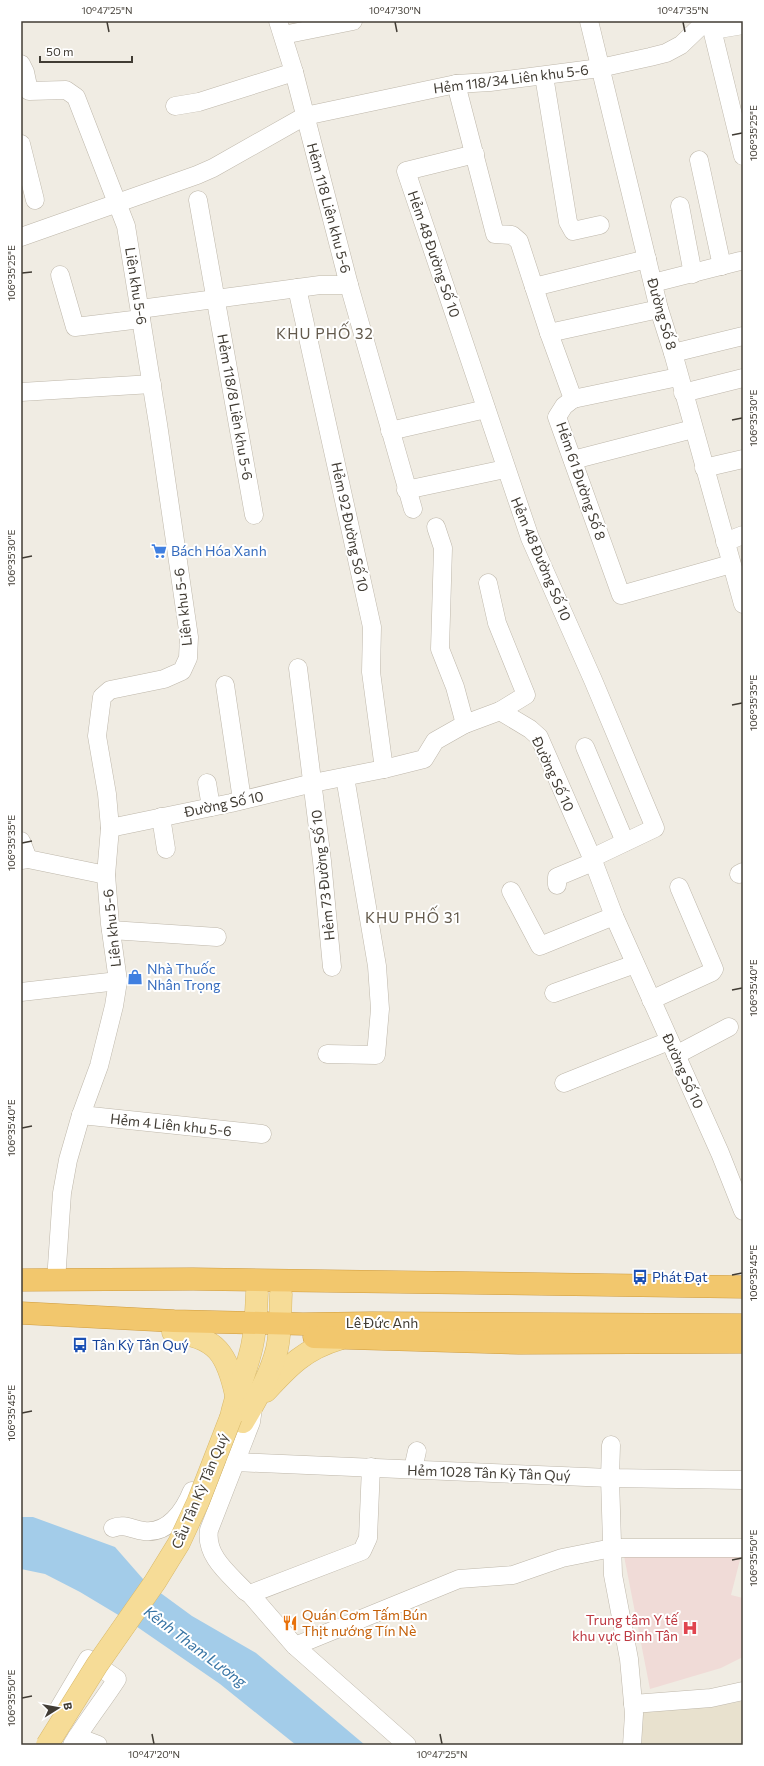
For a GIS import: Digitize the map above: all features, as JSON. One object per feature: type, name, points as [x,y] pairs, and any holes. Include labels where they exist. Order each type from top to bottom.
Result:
[{"type":"highway","name":"Lê Đức Anh","points":[[21,1292],[55,1287],[232,1279],[459,1284],[583,1284],[743,1287]]},
{"type":"highway","name":"Lê Đức Anh","points":[[21,1280],[55,1287],[281,1294],[743,1301]]},
{"type":"highway","name":"Lê Đức Anh","points":[[21,1313],[173,1326],[279,1330],[560,1333],[743,1342]]},
{"type":"highway","name":"Lê Đức Anh","points":[[279,1330],[339,1338],[560,1333],[743,1325]]},
{"type":"highway","name":"Lê Đức Anh","points":[[21,1328],[173,1326]]},
{"type":"main road","points":[[241,1409],[255,1329],[257,1293]]},
{"type":"main road","points":[[241,1409],[273,1361],[279,1330],[281,1294]]},
{"type":"main road","points":[[173,1326],[208,1341],[213,1345],[225,1360],[230,1371],[241,1409]]},
{"type":"main road","points":[[241,1409],[309,1350],[339,1338]]},
{"type":"main road","name":"Cầu Tân Kỳ Tân Quý","points":[[70,1742],[107,1672],[165,1589],[190,1549],[210,1507],[241,1409]]},
{"type":"main road","name":"Cầu Tân Kỳ Tân Quý","points":[[47,1745],[97,1664],[155,1582],[179,1543],[241,1409]]},
{"type":"street","points":[[280,28],[353,21]]},
{"type":"street","name":"Đường Số 8","points":[[589,21],[659,309],[673,353],[725,542],[736,571],[743,604]]},
{"type":"street","points":[[743,25],[710,24],[743,156]]},
{"type":"street","name":"Hẻm 118/34 Liên khu 5-6","points":[[21,237],[117,204],[213,168],[305,116],[456,84],[544,76],[600,68],[666,53],[681,45],[710,24]]},
{"type":"street","name":"Hẻm 118 Liên khu 5-6","points":[[60,275],[75,327],[217,299],[320,285],[349,285],[294,72],[280,28]]},
{"type":"street","name":"Liên khu 5-6","points":[[21,64],[25,72],[25,92],[66,90],[76,97],[126,226],[152,384],[189,637],[188,658],[182,671],[164,679],[110,690],[102,697],[97,736],[108,794],[110,828],[106,875],[111,930],[118,981],[114,1006],[99,1066],[81,1115],[68,1160],[62,1193],[55,1287]]},
{"type":"street","points":[[175,106],[199,102],[294,72]]},
{"type":"street","points":[[544,76],[568,222],[573,231],[600,225]]},
{"type":"street","points":[[456,84],[496,234],[512,235],[519,241],[549,333],[573,399],[743,378]]},
{"type":"street","points":[[21,144],[35,200]]},
{"type":"street","name":"Hẻm 48 Đường Số 10","points":[[475,154],[406,171],[505,469],[530,538],[656,828],[557,876],[558,885]]},
{"type":"street","points":[[699,160],[722,266]]},
{"type":"street","name":"Hẻm 118/8 Liên khu 5-6","points":[[198,200],[217,299],[254,515]]},
{"type":"street","points":[[680,206],[693,274]]},
{"type":"street","points":[[534,287],[647,259]]},
{"type":"street","points":[[653,283],[740,261]]},
{"type":"street","points":[[349,285],[406,490],[413,509]]},
{"type":"street","name":"Hẻm 92 Đường Số 10","points":[[297,288],[372,627],[371,672],[384,769]]},
{"type":"street","points":[[549,333],[659,309]]},
{"type":"street","points":[[673,353],[743,336]]},
{"type":"street","points":[[21,392],[152,384]]},
{"type":"street","name":"Hẻm 61 Đường Số 8","points":[[573,399],[564,406],[557,417],[621,595],[736,571]]},
{"type":"street","points":[[390,431],[486,409]]},
{"type":"street","points":[[573,460],[693,429]]},
{"type":"street","points":[[704,468],[743,459]]},
{"type":"street","points":[[406,490],[505,469]]},
{"type":"street","points":[[436,526],[443,548],[440,649],[455,687],[465,724]]},
{"type":"street","points":[[725,542],[743,535]]},
{"type":"street","points":[[488,583],[497,623],[526,695],[500,711]]},
{"type":"street","name":"Hẻm 73 Đường Số 10","points":[[298,668],[313,783],[332,966]]},
{"type":"street","points":[[225,685],[242,800]]},
{"type":"street","name":"Đường Số 10","points":[[110,828],[424,759],[436,740],[465,724],[500,711],[530,729],[539,737],[592,860],[614,916],[720,1153],[743,1211]]},
{"type":"street","points":[[585,747],[625,842]]},
{"type":"street","points":[[327,1054],[376,1055],[380,1009],[378,966],[345,777]]},
{"type":"street","points":[[207,783],[211,807]]},
{"type":"street","points":[[161,817],[166,849]]},
{"type":"street","points":[[21,842],[25,860],[106,875]]},
{"type":"street","points":[[651,1000],[712,972],[714,969],[679,887]]},
{"type":"street","points":[[511,891],[540,946],[614,916]]},
{"type":"street","points":[[111,930],[217,937]]},
{"type":"street","points":[[554,993],[635,964]]},
{"type":"street","points":[[21,992],[118,981]]},
{"type":"street","points":[[564,1083],[673,1048],[729,1027]]},
{"type":"street","name":"Hẻm 4 Liên khu 5-6","points":[[81,1115],[262,1134]]},
{"type":"street","points":[[113,1528],[124,1526],[138,1530],[151,1531],[164,1527],[182,1512],[189,1499],[224,1411],[241,1409],[251,1422],[209,1530],[208,1543],[212,1554],[248,1592],[295,1646],[408,1745]]},
{"type":"street","points":[[611,1445],[610,1478],[613,1575],[629,1659],[633,1704],[632,1745]]},
{"type":"street","points":[[413,1469],[418,1451]]},
{"type":"street","name":"Hẻm 1028 Tân Kỳ Tân Quý","points":[[235,1462],[610,1478],[743,1480]]},
{"type":"street","points":[[248,1592],[362,1551],[368,1538],[371,1467]]},
{"type":"street","points":[[295,1646],[459,1579],[513,1575],[562,1558],[612,1548],[743,1548]]},
{"type":"street","points":[[36,1745],[88,1659],[117,1679],[92,1717],[84,1724],[70,1742]]},
{"type":"street","points":[[633,1704],[711,1698],[743,1691]]},
{"type":"street","points":[[70,1742],[98,1745]]},
{"type":"shaded area","name":"Trung tâm Y tế khu vực Bình Tân","points":[[624,1556],[741,1556],[731,1595],[743,1598],[743,1657],[721,1668],[650,1689]]},
{"type":"shaded area","points":[[743,1701],[743,1745],[637,1745],[639,1711],[712,1707]]},
{"type":"water","name":"Kênh Tham Lương","points":[[21,1517],[33,1517],[115,1547],[151,1586],[192,1616],[256,1653],[365,1745],[296,1745],[220,1684],[130,1622],[80,1592],[45,1574],[21,1569]]},
{"type":"place","name":"Bách Hóa Xanh","points":[[159,551]]},
{"type":"place","name":"Nhà Thuốc Nhân Trọng","points":[[135,977]]},
{"type":"place","name":"Phát Đạt","points":[[640,1277]]},
{"type":"place","name":"Tân Kỳ Tân Quý","points":[[80,1345]]},
{"type":"place","name":"Quán Cơm Tấm Bún Thịt nướng Tín Nè","points":[[290,1623]]},
{"type":"place","name":"Trung tâm Y tế khu vực Bình Tân","points":[[690,1628]]},
{"type":"district","name":"KHU PHỐ 32","points":[[325,334]]},
{"type":"district","name":"KHU PHỐ 31","points":[[413,918]]}]
